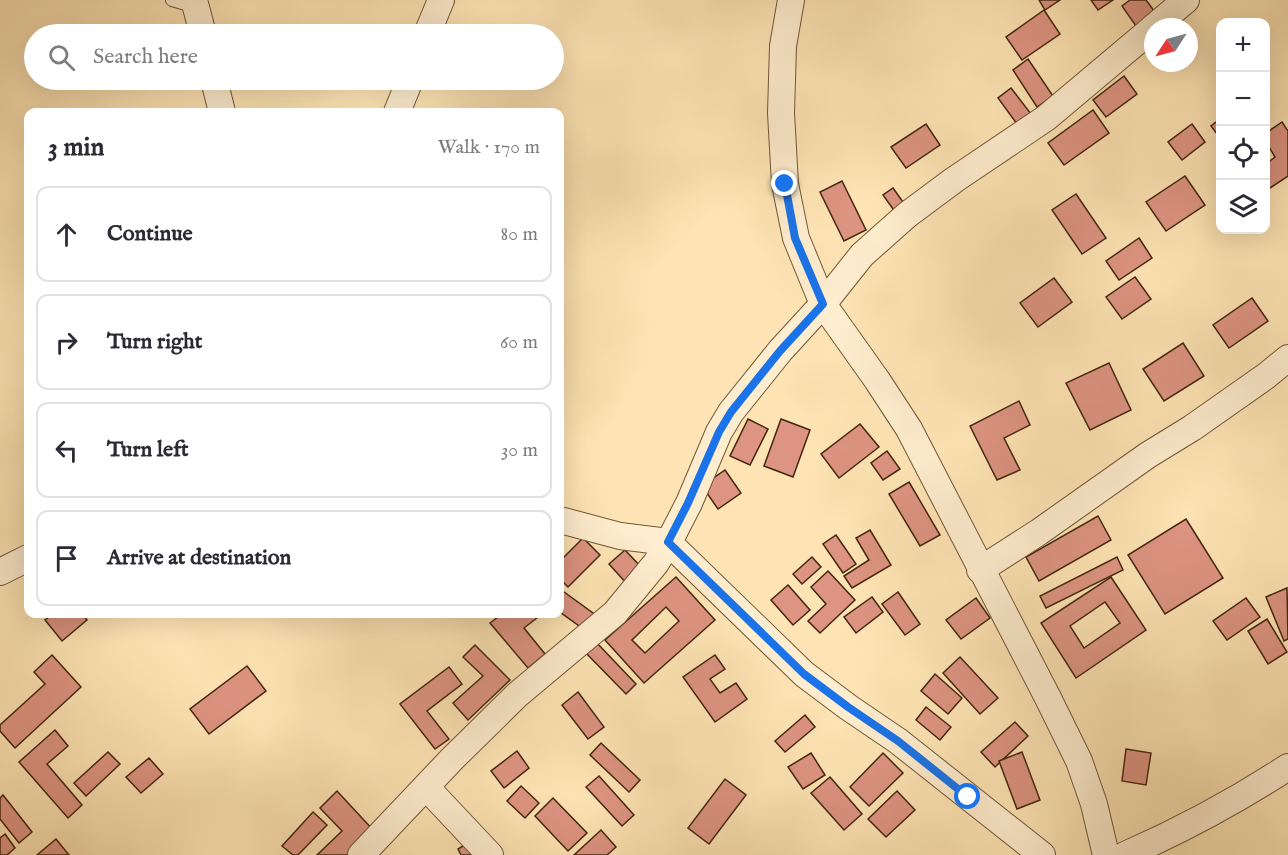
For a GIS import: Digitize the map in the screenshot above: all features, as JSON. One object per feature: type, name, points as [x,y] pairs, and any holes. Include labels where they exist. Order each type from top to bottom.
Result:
[{"type":"street","points":[[431,24],[441,0]]},
{"type":"street","points":[[790,0],[783,46],[781,102],[785,184],[795,238],[823,304],[909,429],[1048,698],[1079,761],[1094,804],[1106,855]]},
{"type":"street","points":[[1164,18],[1186,0]]},
{"type":"street","points":[[187,2],[198,24]]},
{"type":"street","points":[[361,855],[451,760],[517,695],[615,613],[656,563],[688,503],[719,432],[731,412],[862,255],[907,215],[954,180],[1047,118],[1144,35]]},
{"type":"street","points":[[216,90],[221,108]]},
{"type":"street","points":[[399,108],[406,90]]},
{"type":"street","points":[[980,570],[1039,532],[1148,455],[1192,428],[1288,358]]},
{"type":"street","points":[[564,521],[620,536],[668,542],[804,674],[898,741],[1042,855]]},
{"type":"street","points":[[0,572],[24,560]]},
{"type":"street","points":[[1125,855],[1231,802],[1288,767]]},
{"type":"street","points":[[426,787],[490,855]]},
{"type":"building","points":[[1039,0],[1060,0],[1045,10]]},
{"type":"building","points":[[1091,0],[1113,0],[1098,10]]},
{"type":"building","points":[[1130,0],[1146,0],[1155,12],[1136,26],[1122,6]]},
{"type":"building","points":[[1044,10],[1060,34],[1022,60],[1006,37]]},
{"type":"building","points":[[1028,59],[1053,96],[1037,107],[1013,70]]},
{"type":"building","points":[[1124,76],[1137,94],[1106,117],[1093,100]]},
{"type":"building","points":[[1011,88],[1031,114],[1017,124],[998,98]]},
{"type":"building","points":[[1093,110],[1109,133],[1064,165],[1048,143]]},
{"type":"building","points":[[1216,122],[1216,133],[1211,126]]},
{"type":"building","points":[[1282,122],[1288,131],[1288,176],[1270,188],[1270,161],[1275,157],[1270,149],[1270,130]]},
{"type":"building","points":[[926,124],[940,145],[906,168],[891,147]]},
{"type":"building","points":[[1192,124],[1205,142],[1182,160],[1168,142]]},
{"type":"building","points":[[1185,176],[1205,205],[1166,231],[1146,202]]},
{"type":"building","points":[[842,181],[866,230],[844,241],[820,192]]},
{"type":"building","points":[[893,188],[908,209],[898,216],[883,195]]},
{"type":"building","points":[[1076,194],[1106,238],[1082,254],[1052,210]]},
{"type":"building","points":[[1139,238],[1152,258],[1119,280],[1106,261]]},
{"type":"building","points":[[1135,277],[1151,299],[1122,319],[1106,297]]},
{"type":"building","points":[[1054,278],[1072,302],[1038,327],[1020,303]]},
{"type":"building","points":[[1252,298],[1268,321],[1229,348],[1213,325]]},
{"type":"building","points":[[1183,343],[1204,376],[1164,401],[1143,369]]},
{"type":"building","points":[[1109,363],[1131,410],[1090,430],[1066,383]]},
{"type":"building","points":[[1019,401],[1030,425],[1004,438],[1020,470],[997,480],[970,426]]},
{"type":"building","points":[[748,419],[768,429],[750,465],[730,456]]},
{"type":"building","points":[[781,419],[810,430],[793,477],[764,466]]},
{"type":"building","points":[[860,424],[879,447],[839,478],[821,454]]},
{"type":"building","points":[[887,451],[900,469],[883,480],[871,463]]},
{"type":"building","points":[[725,470],[741,493],[718,509],[702,486]]},
{"type":"building","points":[[909,482],[940,535],[920,546],[889,494]]},
{"type":"building","points":[[1098,516],[1111,540],[1039,581],[1026,557]]},
{"type":"building","points":[[1186,519],[1223,578],[1165,614],[1128,555]]},
{"type":"building","points":[[870,530],[891,565],[852,588],[844,576],[869,560],[856,538]]},
{"type":"building","points":[[836,535],[856,564],[843,573],[823,544]]},
{"type":"building","points":[[583,538],[600,555],[568,587],[564,583],[564,557]]},
{"type":"building","points":[[625,550],[643,569],[627,584],[609,564]]},
{"type":"building","points":[[812,557],[821,567],[802,584],[793,574]]},
{"type":"building","points":[[1117,557],[1123,570],[1046,608],[1040,596]]},
{"type":"building","points":[[828,571],[855,600],[820,633],[808,621],[826,604],[811,587]]},
{"type":"building","points":[[676,577],[715,620],[644,683],[605,640]],"holes":[[[666,607],[679,621],[645,653],[632,640]]]},
{"type":"building","points":[[1111,577],[1146,630],[1076,678],[1041,623]],"holes":[[[1105,602],[1120,623],[1084,648],[1070,626]]]},
{"type":"building","points":[[788,585],[810,610],[793,625],[771,600]]},
{"type":"building","points":[[1287,588],[1288,639],[1284,641],[1266,597]]},
{"type":"building","points":[[564,592],[597,616],[586,631],[564,615]]},
{"type":"building","points":[[898,592],[920,624],[905,635],[882,604]]},
{"type":"building","points":[[872,597],[883,612],[856,633],[844,617]]},
{"type":"building","points":[[976,598],[990,618],[961,639],[946,620]]},
{"type":"building","points":[[1246,598],[1260,617],[1227,640],[1213,621]]},
{"type":"building","points":[[48,618],[85,618],[87,620],[62,641],[45,620]]},
{"type":"building","points":[[497,618],[537,618],[524,628],[545,654],[528,668],[490,623]]},
{"type":"building","points":[[1267,619],[1287,652],[1268,664],[1248,631]]},
{"type":"building","points":[[596,642],[636,684],[626,694],[585,652]]},
{"type":"building","points":[[475,645],[510,680],[468,720],[453,703],[483,676],[463,657]]},
{"type":"building","points":[[52,655],[81,687],[15,748],[0,731],[0,725],[45,684],[34,672]]},
{"type":"building","points":[[715,655],[725,669],[710,679],[720,693],[736,683],[747,699],[715,722],[683,677]]},
{"type":"building","points":[[960,657],[998,698],[980,714],[943,673]]},
{"type":"building","points":[[247,666],[266,691],[209,734],[190,709]]},
{"type":"building","points":[[449,667],[462,684],[427,711],[449,739],[435,749],[400,704]]},
{"type":"building","points":[[935,674],[962,698],[948,714],[921,691]]},
{"type":"building","points":[[578,692],[604,727],[588,739],[562,705]]},
{"type":"building","points":[[926,707],[951,727],[940,740],[916,720]]},
{"type":"building","points":[[805,715],[815,727],[785,752],[775,741]]},
{"type":"building","points":[[1015,722],[1028,736],[995,767],[981,752]]},
{"type":"building","points":[[55,730],[68,746],[47,764],[82,805],[68,818],[19,762]]},
{"type":"building","points":[[601,743],[640,780],[629,792],[590,755]]},
{"type":"building","points":[[1126,749],[1151,753],[1146,785],[1122,781]]},
{"type":"building","points":[[517,751],[529,768],[504,788],[491,771]]},
{"type":"building","points":[[108,752],[120,764],[86,796],[74,783]]},
{"type":"building","points":[[1022,752],[1040,800],[1017,809],[999,761]]},
{"type":"building","points":[[811,753],[825,775],[803,789],[788,767]]},
{"type":"building","points":[[883,753],[903,773],[869,806],[850,787]]},
{"type":"building","points":[[149,758],[163,774],[141,793],[126,777]]},
{"type":"building","points":[[599,776],[634,815],[622,826],[586,787]]},
{"type":"building","points":[[830,777],[862,814],[844,830],[811,793]]},
{"type":"building","points":[[725,779],[746,795],[709,844],[688,828]]},
{"type":"building","points":[[521,786],[539,803],[525,818],[507,801]]},
{"type":"building","points":[[337,791],[374,831],[348,855],[317,855],[342,831],[320,808]]},
{"type":"building","points":[[897,791],[915,810],[886,837],[868,819]]},
{"type":"building","points":[[3,795],[32,832],[19,843],[0,819],[0,798]]},
{"type":"building","points":[[553,798],[587,833],[568,851],[535,816]]},
{"type":"building","points":[[313,812],[327,825],[298,855],[293,855],[282,846]]},
{"type":"building","points":[[601,830],[616,847],[607,855],[574,855]]},
{"type":"building","points":[[5,834],[15,848],[7,855],[0,855],[0,838]]},
{"type":"building","points":[[56,839],[69,855],[37,855]]},
{"type":"building","points":[[474,839],[484,855],[461,855],[458,849]]},
{"type":"route","points":[[785,184],[795,238],[823,304],[780,351],[731,412],[719,432],[668,542],[804,674],[898,741],[968,797]]}]
